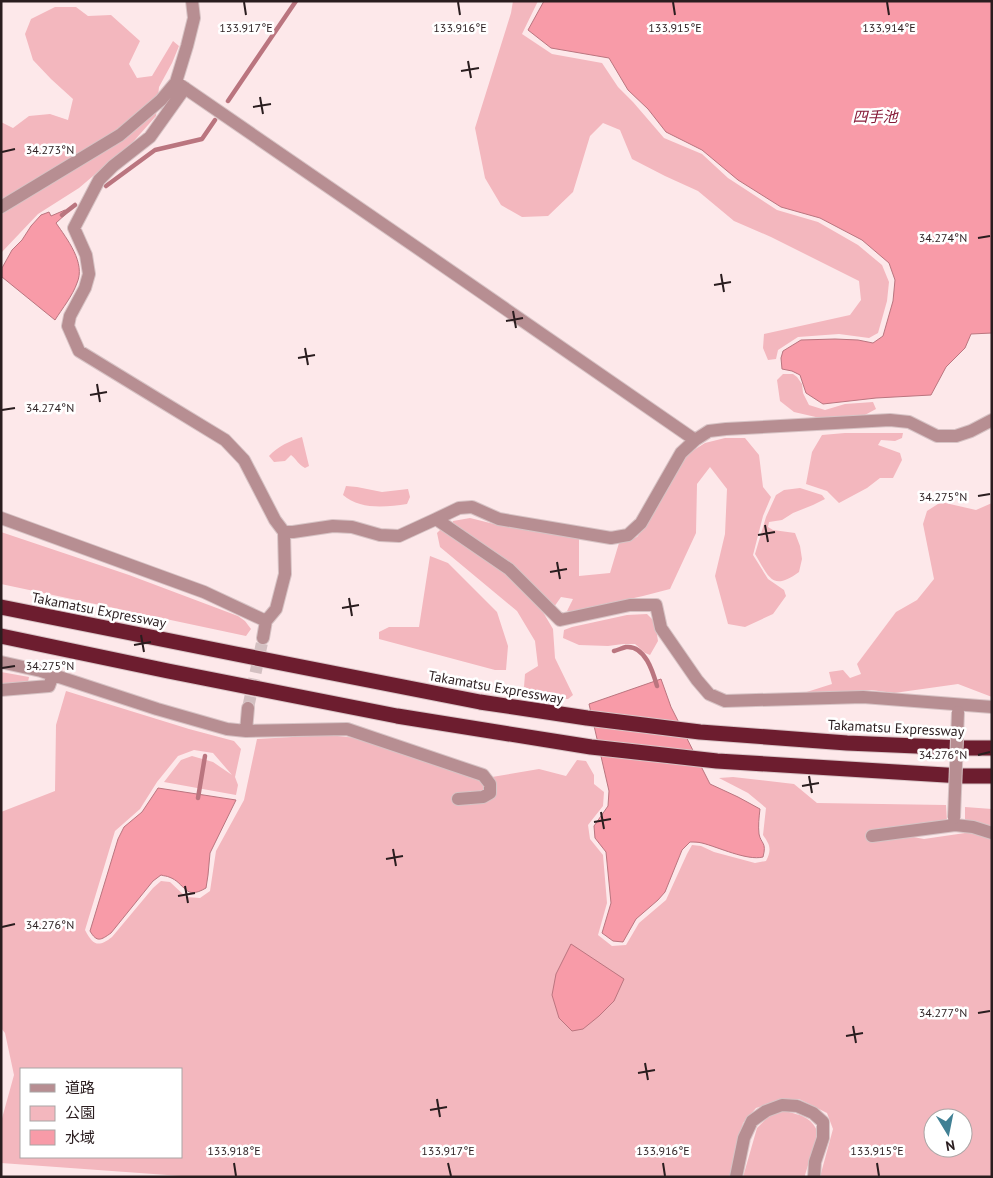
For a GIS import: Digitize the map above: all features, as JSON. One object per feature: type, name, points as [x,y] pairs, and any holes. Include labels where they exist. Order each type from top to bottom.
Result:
[{"type":"highway","name":"Takamatsu Expressway","points":[[1,607],[480,702],[586,718],[700,732],[847,743],[992,748]]},
{"type":"highway","points":[[1,636],[397,716],[591,747],[717,761],[962,776],[992,776]]},
{"type":"street","points":[[192,1],[194,18],[180,85],[150,137],[99,180],[74,228],[86,255],[89,274],[85,288],[70,316],[68,326],[79,350],[225,440],[244,460],[275,520],[284,532],[285,574],[276,609],[266,621],[263,638]]},
{"type":"street","points":[[1,207],[120,135],[180,85]]},
{"type":"street","points":[[180,85],[695,440]]},
{"type":"street","points":[[284,532],[333,526],[352,527],[380,535],[399,536],[459,508],[472,507],[498,519],[611,538],[628,534],[641,523],[681,453],[708,431],[890,420],[909,422],[937,436],[956,436],[992,420]]},
{"type":"street","points":[[1,518],[204,592],[266,621]]},
{"type":"street","points":[[436,519],[509,569],[560,620],[630,605],[656,605],[661,628],[697,680],[709,694],[725,701],[863,697],[958,708],[992,708]]},
{"type":"street","points":[[1,662],[41,671],[157,709],[227,729],[246,731],[347,729],[483,775],[490,784],[490,794],[483,797],[458,798]]},
{"type":"street","points":[[1,690],[49,686],[53,675]]},
{"type":"street","points":[[246,731],[248,708]]},
{"type":"street","points":[[954,822],[958,708]]},
{"type":"street","points":[[872,836],[954,822],[992,833]]},
{"type":"street","points":[[736,1177],[744,1138],[752,1121],[766,1111],[782,1105],[797,1106],[812,1113],[823,1122],[823,1138],[815,1162],[814,1177]]},
{"type":"green space","points":[[513,1],[538,1],[522,34],[552,54],[602,63],[618,87],[664,138],[702,154],[728,178],[777,210],[818,222],[858,245],[882,265],[889,282],[887,301],[878,333],[869,338],[839,334],[798,337],[778,350],[776,359],[768,360],[763,348],[764,334],[850,315],[861,300],[859,281],[771,237],[734,221],[698,191],[632,159],[620,130],[603,123],[590,136],[573,192],[548,216],[522,217],[501,205],[485,178],[475,128],[511,13]]},
{"type":"green space","points":[[55,7],[76,7],[88,16],[111,15],[140,41],[129,64],[137,78],[152,76],[173,41],[179,46],[159,87],[156,116],[133,142],[79,188],[38,214],[1,253],[1,122],[13,128],[29,116],[50,114],[68,120],[73,99],[33,60],[25,34],[31,19]]},
{"type":"green space","points":[[783,374],[793,374],[797,377],[802,384],[803,393],[809,405],[825,410],[845,404],[873,402],[876,409],[863,416],[820,418],[794,412],[780,401],[777,380]]},
{"type":"green space","points":[[903,433],[902,438],[895,441],[881,440],[878,445],[900,453],[902,460],[893,478],[880,478],[867,488],[839,503],[827,491],[806,484],[812,452],[822,435]]},
{"type":"green space","points":[[302,437],[309,466],[305,468],[291,455],[285,461],[274,462],[269,456],[284,444]]},
{"type":"green space","points":[[725,438],[745,438],[759,455],[763,487],[771,497],[763,516],[753,555],[768,579],[784,590],[786,596],[773,614],[745,627],[728,624],[715,576],[725,534],[727,489],[710,467],[697,484],[696,533],[670,589],[643,596],[575,611],[567,611],[573,599],[561,597],[554,607],[452,525],[453,521],[470,518],[494,524],[579,538],[579,576],[610,573],[619,543],[637,537],[649,521],[686,455],[705,443]]},
{"type":"green space","points":[[346,486],[382,492],[408,489],[410,497],[407,504],[365,505],[350,500],[343,495]]},
{"type":"green space","points":[[800,488],[822,495],[825,499],[782,520],[769,522],[768,527],[773,530],[795,533],[802,559],[799,572],[783,581],[777,581],[768,575],[755,554],[766,517],[776,495],[784,490]]},
{"type":"green space","points":[[941,502],[976,510],[992,503],[992,697],[958,684],[894,693],[871,690],[794,696],[832,684],[829,672],[843,670],[850,678],[861,674],[857,664],[896,612],[917,600],[934,579],[923,524],[927,511]]},
{"type":"green space","points":[[441,529],[503,571],[540,607],[553,629],[555,658],[573,695],[568,699],[559,699],[524,687],[525,674],[538,666],[535,641],[517,611],[440,547],[437,533]]},
{"type":"green space","points":[[1,532],[129,575],[238,616],[251,629],[246,636],[1,584]]},
{"type":"green space","points":[[430,556],[448,563],[497,612],[508,646],[506,670],[495,670],[379,639],[379,632],[389,627],[419,627]]},
{"type":"green space","points":[[647,614],[655,622],[658,641],[650,655],[635,644],[608,646],[579,645],[563,638],[564,630],[572,627],[627,615]]},
{"type":"green space","points":[[1,672],[29,677],[28,682],[1,684]]},
{"type":"green space","points":[[66,691],[234,741],[241,749],[235,777],[238,785],[236,795],[164,782],[181,760],[192,756],[213,762],[232,775],[213,753],[194,750],[178,756],[157,782],[140,809],[115,831],[85,930],[93,942],[99,944],[112,937],[161,881],[170,882],[186,897],[200,898],[210,891],[216,851],[244,800],[257,739],[328,735],[357,738],[492,777],[539,769],[566,776],[577,760],[586,761],[594,775],[594,784],[604,792],[603,806],[588,825],[590,839],[603,855],[607,903],[598,935],[612,946],[626,945],[639,923],[666,900],[692,845],[701,846],[714,852],[755,863],[766,861],[770,850],[769,844],[763,835],[766,808],[748,793],[719,778],[733,777],[794,784],[817,803],[946,805],[947,821],[913,837],[924,839],[965,833],[965,807],[992,809],[992,1177],[820,1177],[833,1129],[827,1113],[799,1099],[781,1100],[756,1108],[743,1123],[729,1177],[195,1177],[1,1163],[1,1122],[14,1075],[5,1033],[1,1028],[1,812],[55,791],[56,725]]},
{"type":"green space","points":[[786,1111],[809,1120],[818,1132],[805,1177],[743,1177],[757,1128],[770,1115]]},
{"type":"water","name":"四手池","points":[[544,1],[992,1],[992,333],[971,334],[965,348],[946,367],[931,395],[876,398],[823,404],[806,393],[800,375],[782,369],[781,358],[783,351],[801,340],[835,339],[873,343],[883,336],[893,301],[895,280],[889,263],[862,240],[820,218],[781,207],[738,180],[702,150],[666,132],[648,109],[628,90],[609,58],[551,48],[528,30]]},
{"type":"water","points":[[65,210],[68,212],[56,223],[74,252],[79,267],[79,275],[73,292],[55,320],[2,277],[2,268],[12,250],[41,215],[49,212],[51,216]]},
{"type":"water","points":[[661,679],[671,707],[710,784],[760,809],[759,834],[764,846],[764,852],[763,857],[756,858],[732,853],[698,842],[690,842],[682,850],[665,892],[636,919],[623,942],[613,941],[602,933],[611,903],[606,852],[595,838],[594,826],[608,806],[609,791],[589,704]]},
{"type":"water","points":[[158,788],[236,800],[210,853],[206,888],[199,892],[189,892],[175,880],[161,875],[153,881],[111,933],[102,939],[97,939],[90,931],[118,839],[124,827],[142,812]]},
{"type":"water","points":[[571,944],[624,979],[614,1001],[599,1016],[583,1029],[572,1031],[559,1018],[552,995],[556,974]]},
{"type":"waterway","points":[[228,101],[296,1]]},
{"type":"waterway","points":[[106,186],[155,150],[202,139],[215,120]]},
{"type":"waterway","points":[[62,215],[75,205]]},
{"type":"waterway","points":[[614,651],[626,647],[638,650],[647,660],[657,686]]},
{"type":"waterway","points":[[198,798],[205,756]]},
{"type":"tunnel","points":[[248,708],[263,638]]}]
